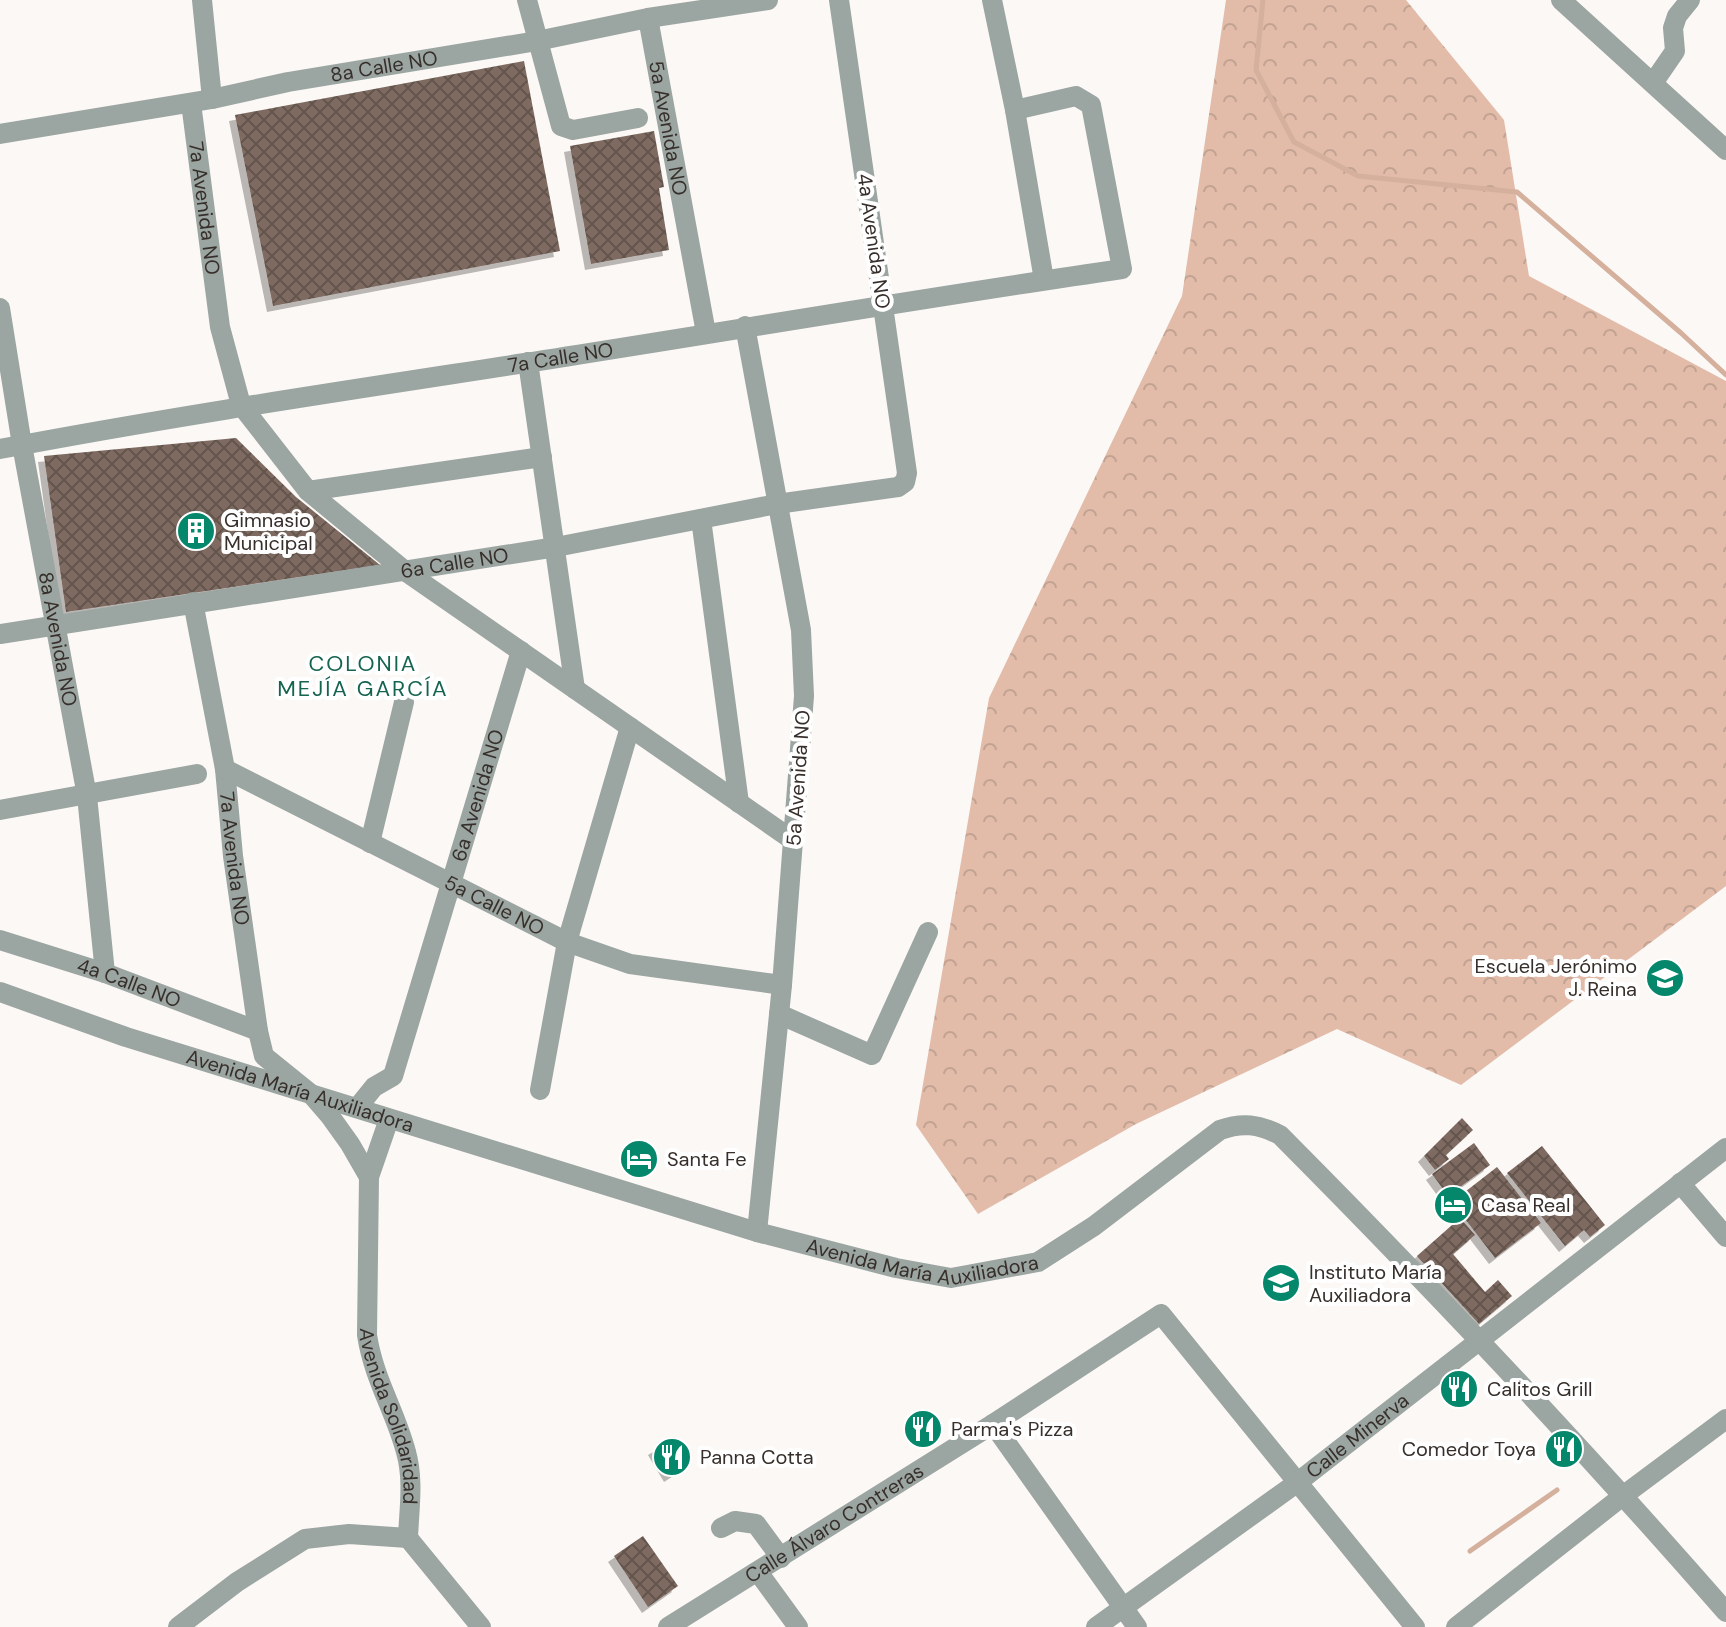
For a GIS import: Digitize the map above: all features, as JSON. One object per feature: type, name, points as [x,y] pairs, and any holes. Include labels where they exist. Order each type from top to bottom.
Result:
[{"type":"street","points":[[202,0],[212,99]]},
{"type":"street","points":[[527,0],[561,126],[573,130],[638,118]]},
{"type":"street","name":"8a Calle NO","points":[[0,134],[191,103],[288,82],[537,41],[648,18],[768,0]]},
{"type":"street","name":"4a Avenida NO","points":[[839,0],[907,473],[905,482]]},
{"type":"street","points":[[992,0],[1015,110],[1044,280]]},
{"type":"street","points":[[1561,0],[1726,150]]},
{"type":"street","points":[[1653,83],[1675,51],[1673,28],[1677,16],[1690,0]]},
{"type":"street","name":"5a Avenida NO","points":[[648,18],[706,333]]},
{"type":"street","name":"7a Calle NO","points":[[0,449],[241,405],[1122,269],[1091,105],[1076,96],[1015,110]]},
{"type":"street","name":"7a Avenida NO","points":[[191,103],[220,327],[241,405]]},
{"type":"street","name":"8a Avenida NO","points":[[0,308],[87,796],[105,973]]},
{"type":"street","name":"5a Avenida NO","points":[[745,326],[801,630],[804,696],[782,985],[757,1232]]},
{"type":"street","points":[[528,362],[575,689]]},
{"type":"street","points":[[241,405],[308,491],[405,571],[794,841]]},
{"type":"street","points":[[308,491],[542,457]]},
{"type":"street","name":"6a Calle NO","points":[[0,634],[556,547],[777,504],[898,487],[905,482]]},
{"type":"street","points":[[701,519],[739,803]]},
{"type":"street","name":"7a Avenida NO","points":[[193,602],[225,769],[233,856],[258,1031],[264,1056],[311,1094]]},
{"type":"street","name":"6a Avenida NO","points":[[357,1108],[374,1087],[393,1076],[521,651]]},
{"type":"street","points":[[370,843],[404,702]]},
{"type":"street","points":[[540,1090],[567,942],[630,727]]},
{"type":"street","name":"5a Calle NO","points":[[225,769],[567,942],[630,964],[782,985]]},
{"type":"street","points":[[0,810],[197,774]]},
{"type":"street","points":[[779,1014],[872,1055],[928,932]]},
{"type":"street","name":"4a Calle NO","points":[[0,940],[105,973],[258,1031]]},
{"type":"street","name":"Avenida María Auxiliadora","points":[[0,992],[126,1037],[757,1232],[896,1268],[951,1278],[1038,1262],[1094,1226],[1220,1130],[1244,1124],[1257,1125],[1280,1135],[1624,1495],[1726,1612]]},
{"type":"street","points":[[311,1094],[350,1144],[369,1177]]},
{"type":"street","name":"Avenida Solidaridad","points":[[389,1119],[369,1177],[367,1335],[375,1374],[407,1453],[411,1479],[408,1538]]},
{"type":"street","name":"Calle Minerva","points":[[1096,1627],[1298,1482],[1726,1148]]},
{"type":"street","points":[[1680,1183],[1726,1237]]},
{"type":"street","name":"Calle Álvaro Contreras","points":[[668,1627],[993,1424],[1161,1314],[1298,1482]]},
{"type":"street","points":[[1456,1627],[1726,1419]]},
{"type":"street","points":[[993,1424],[1137,1627]]},
{"type":"street","points":[[1298,1482],[1415,1627]]},
{"type":"street","points":[[721,1528],[735,1521],[756,1524],[781,1558]]},
{"type":"street","points":[[178,1627],[237,1582],[305,1539],[349,1534],[408,1538],[481,1627]]},
{"type":"street","points":[[758,1572],[798,1627]]},
{"type":"green space","points":[[1226,0],[1406,0],[1504,120],[1529,276],[1726,381],[1726,886],[1461,1085],[1337,1029],[1136,1124],[978,1214],[916,1125],[989,698],[1182,296]]},
{"type":"building","points":[[524,61],[560,251],[273,306],[235,115]]},
{"type":"building","points":[[654,131],[664,187],[659,188],[669,250],[591,264],[570,146]]},
{"type":"building","name":"Gimnasio Municipal","points":[[236,438],[296,497],[380,565],[66,612],[44,456]]},
{"type":"building","points":[[1462,1118],[1473,1130],[1446,1155],[1449,1159],[1435,1170],[1424,1156]]},
{"type":"building","points":[[1474,1143],[1490,1165],[1448,1196],[1432,1174]]},
{"type":"building","points":[[1542,1146],[1605,1225],[1590,1237],[1584,1230],[1565,1246],[1507,1173]]},
{"type":"building","points":[[1497,1167],[1541,1223],[1495,1258],[1452,1202]]},
{"type":"building","points":[[1460,1218],[1475,1235],[1453,1254],[1485,1292],[1498,1280],[1512,1296],[1479,1324],[1417,1256]]},
{"type":"building","points":[[674,1437],[690,1463],[670,1476],[654,1449]]},
{"type":"building","points":[[643,1536],[678,1586],[648,1607],[614,1556]]},
{"type":"waterway","points":[[1263,0],[1256,70],[1294,142],[1358,176],[1517,192],[1726,375]]},
{"type":"waterway","points":[[1470,1551],[1557,1490]]},
{"type":"place","name":"Gimnasio Municipal","points":[[196,531]]},
{"type":"place","name":"Escuela Jerónimo J. Reina","points":[[1665,978]]},
{"type":"place","name":"Santa Fe","points":[[639,1159]]},
{"type":"place","name":"Casa Real","points":[[1453,1205]]},
{"type":"place","name":"Instituto María Auxiliadora","points":[[1281,1283]]},
{"type":"place","name":"Calitos Grill","points":[[1459,1389]]},
{"type":"place","name":"Parma's Pizza","points":[[923,1429]]},
{"type":"place","name":"Comedor Toya","points":[[1564,1449]]},
{"type":"place","name":"Panna Cotta","points":[[672,1457]]},
{"type":"district","name":"COLONIA MEJÍA GARCÍA","points":[[363,676]]}]
